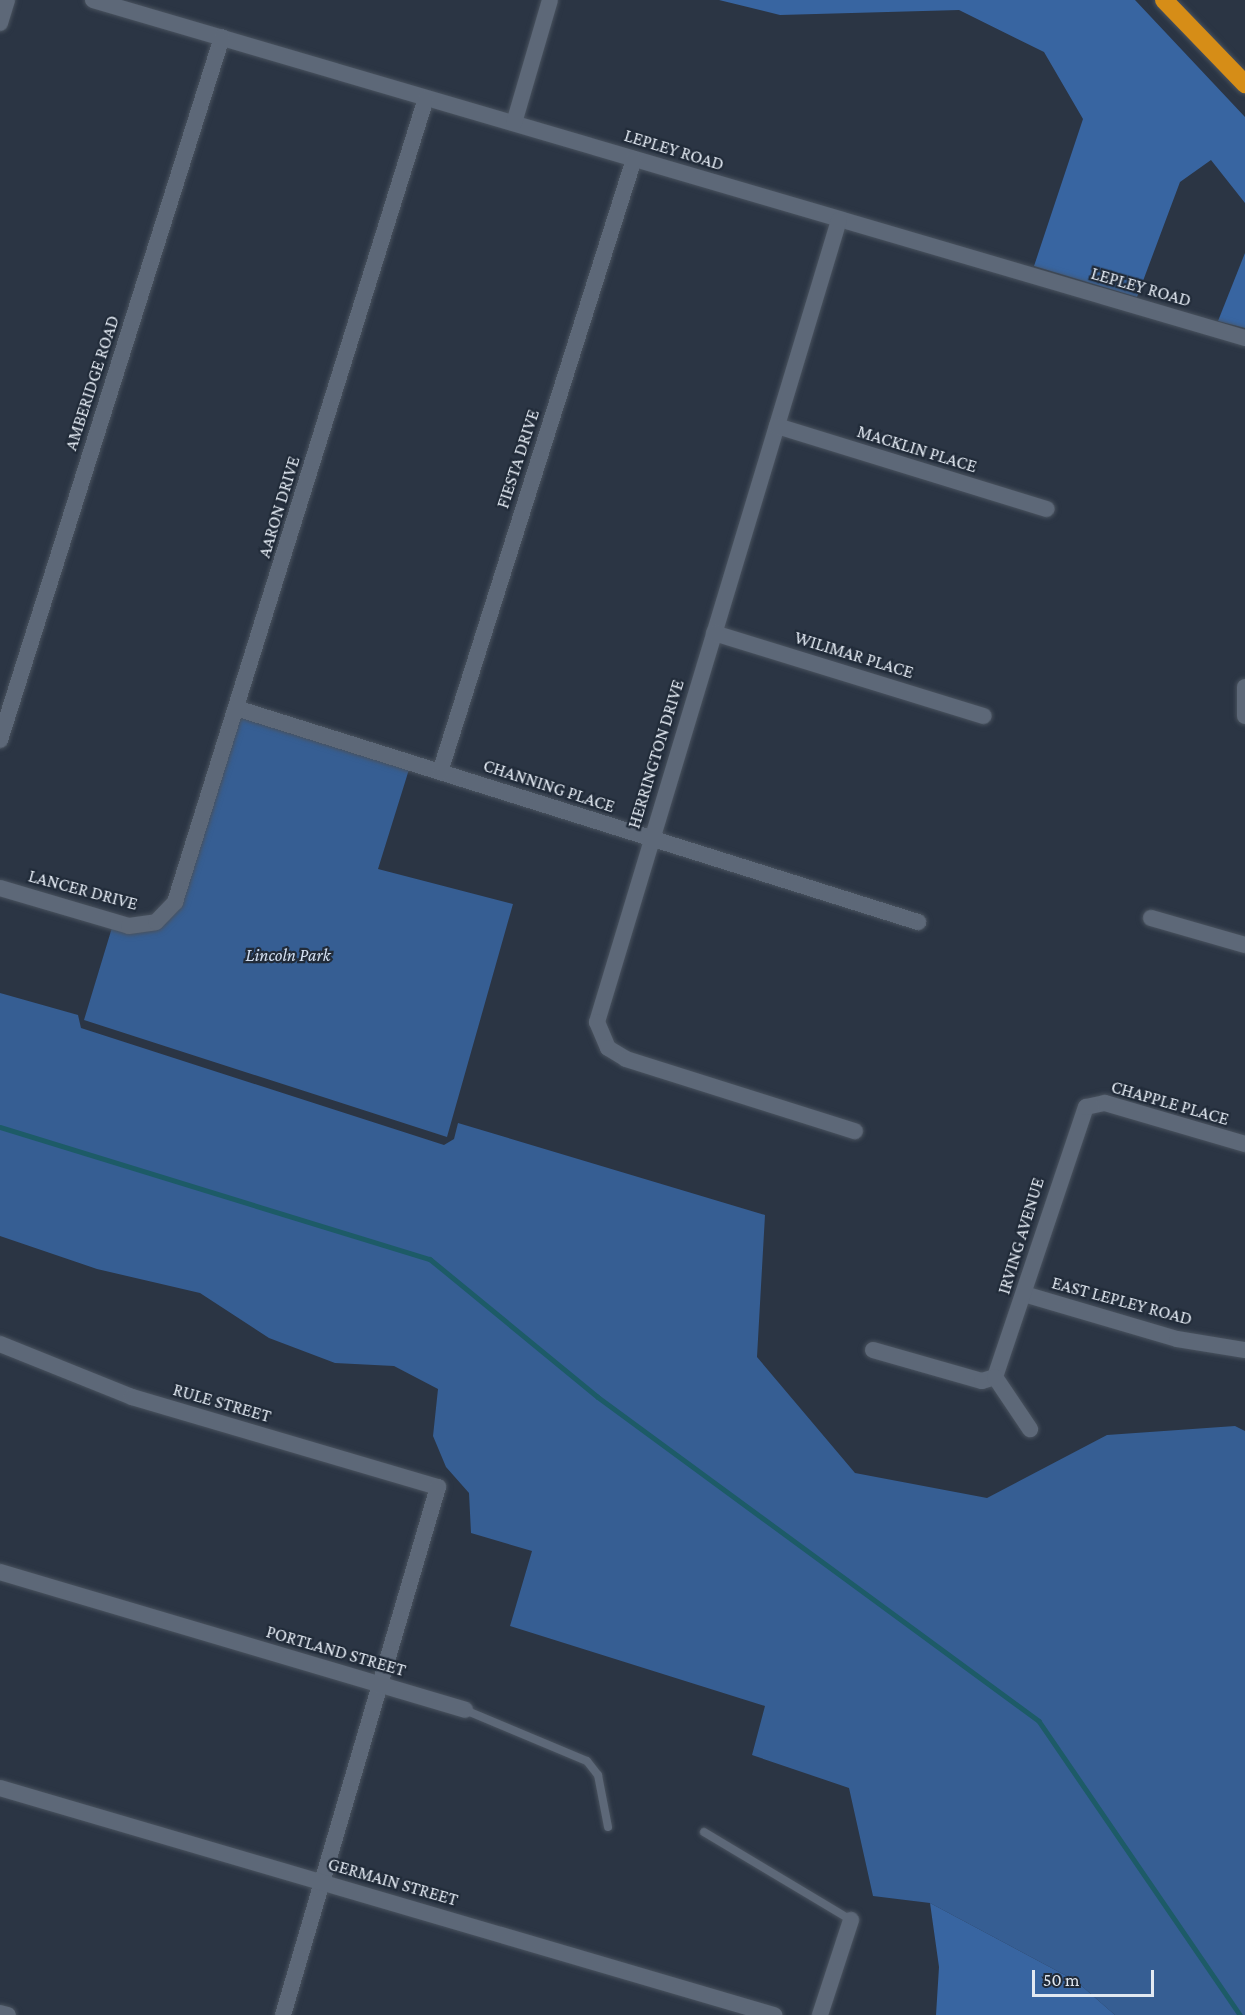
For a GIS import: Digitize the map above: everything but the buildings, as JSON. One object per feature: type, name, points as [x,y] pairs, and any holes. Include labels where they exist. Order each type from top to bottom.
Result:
[{"type":"highway","points":[[1164,0],[1245,84]]},
{"type":"street","points":[[0,23],[7,0]]},
{"type":"street","name":"LEPLEY ROAD","points":[[93,0],[1245,338]]},
{"type":"street","points":[[514,123],[550,0]]},
{"type":"street","name":"AMBERIDGE ROAD","points":[[0,740],[222,37]]},
{"type":"street","name":"AARON DRIVE","points":[[156,922],[175,902],[426,98]]},
{"type":"street","name":"FIESTA DRIVE","points":[[440,772],[634,159]]},
{"type":"street","name":"HERRINGTON DRIVE","points":[[839,220],[598,1012],[608,1048],[626,1059],[855,1131]]},
{"type":"street","name":"MACKLIN PLACE","points":[[777,426],[1046,509]]},
{"type":"street","name":"WILIMAR PLACE","points":[[714,633],[983,716]]},
{"type":"street","points":[[1245,687],[1245,716]]},
{"type":"street","name":"CHANNING PLACE","points":[[236,708],[918,922]]},
{"type":"street","name":"LANCER DRIVE","points":[[0,888],[129,926],[156,922]]},
{"type":"street","points":[[1151,918],[1245,945]]},
{"type":"street","name":"CHAPPLE PLACE","points":[[1086,1107],[1106,1103],[1245,1144]]},
{"type":"street","name":"IRVING AVENUE","points":[[995,1377],[1086,1107]]},
{"type":"street","name":"EAST LEPLEY ROAD","points":[[1024,1294],[1177,1339],[1245,1350]]},
{"type":"street","name":"RULE STREET","points":[[0,1344],[132,1396],[438,1487],[380,1684]]},
{"type":"street","points":[[873,1350],[982,1382],[995,1377],[1030,1429]]},
{"type":"street","name":"PORTLAND STREET","points":[[0,1572],[465,1710]]},
{"type":"street","points":[[283,2015],[380,1684]]},
{"type":"street","name":"GERMAIN STREET","points":[[0,1788],[774,2015]]},
{"type":"street","points":[[820,2015],[851,1920]]},
{"type":"street","points":[[0,2013],[8,2015]]},
{"type":"lane","name":"PORTLAND STREET","points":[[465,1710],[587,1761],[598,1774],[608,1827]]},
{"type":"lane","points":[[704,1832],[851,1920]]},
{"type":"green space","name":"Lincoln Park","points":[[236,708],[411,763],[378,869],[513,904],[447,1137],[84,1020],[114,921],[166,914]]},
{"type":"green space","points":[[0,993],[78,1015],[81,1028],[444,1145],[454,1139],[458,1123],[765,1215],[757,1357],[855,1473],[987,1498],[1107,1435],[1235,1426],[1245,1431],[1245,2015],[1115,2015],[1076,1981],[930,1903],[873,1896],[849,1788],[752,1755],[765,1706],[510,1626],[532,1551],[471,1533],[469,1493],[446,1467],[433,1436],[438,1389],[394,1366],[335,1363],[269,1338],[200,1293],[97,1269],[0,1236]]},
{"type":"shaded area","points":[[719,0],[1135,0],[1245,117],[1245,203],[1211,160],[1180,182],[1137,297],[1034,266],[1083,119],[1044,52],[959,10],[780,15]]},
{"type":"shaded area","points":[[1245,253],[1245,328],[1218,321]]},
{"type":"shaded area","points":[[930,1903],[1076,1981],[1115,2015],[936,2015],[939,1967]]},
{"type":"waterway","points":[[0,1127],[430,1259],[598,1397],[1039,1721],[1240,2015]]}]
